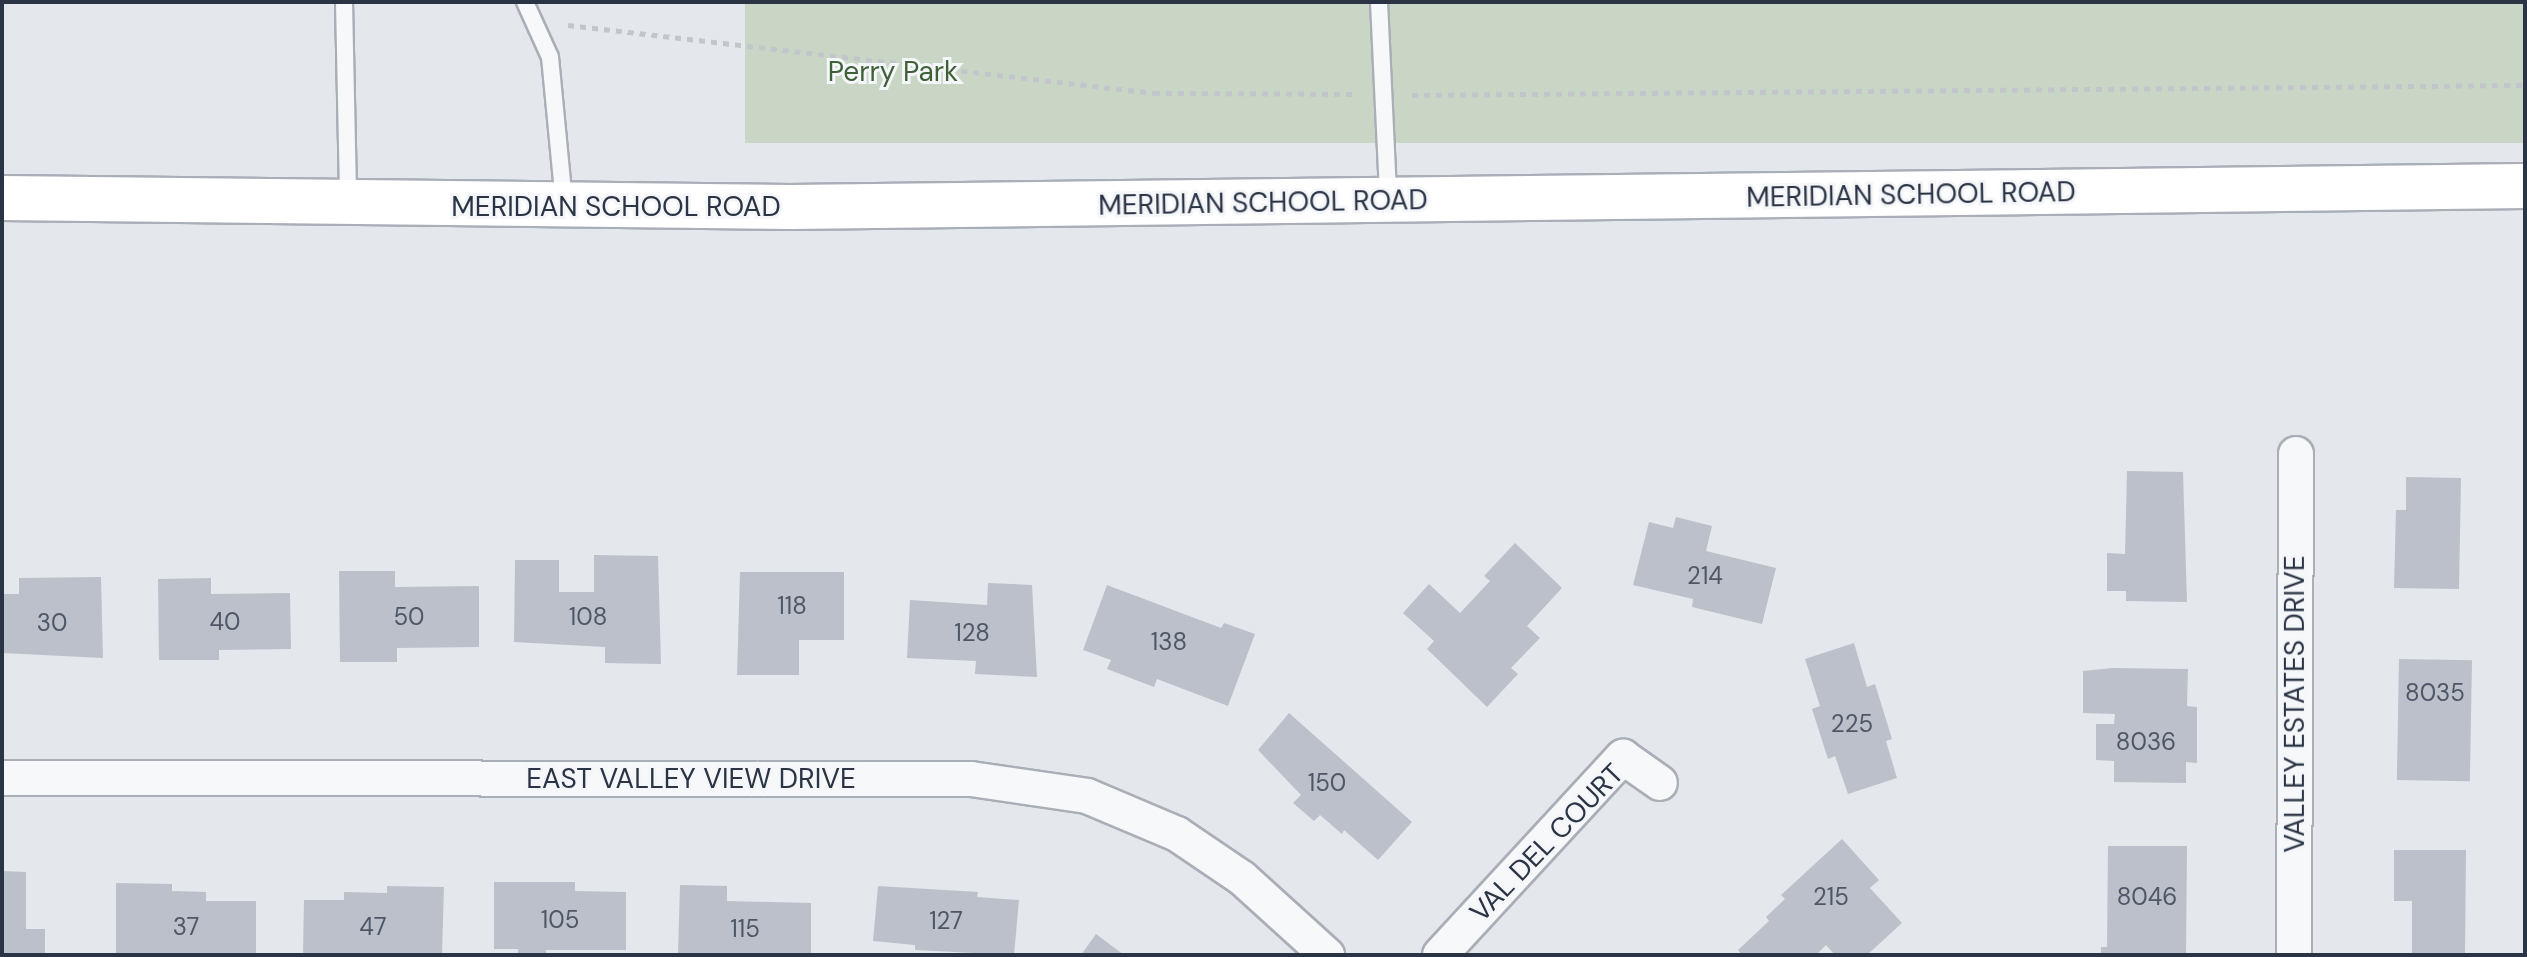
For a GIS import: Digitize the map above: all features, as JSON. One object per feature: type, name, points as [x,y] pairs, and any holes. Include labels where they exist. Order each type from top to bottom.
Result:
[{"type":"main road","name":"MERIDIAN SCHOOL ROAD","points":[[2,198],[564,208],[1388,202],[2525,186]]},
{"type":"street","name":"VALLEY ESTATES DRIVE","points":[[2294,955],[2296,454]]},
{"type":"street","name":"VAL DEL COURT","points":[[1440,955],[1623,757],[1660,783]]},
{"type":"street","name":"EAST VALLEY VIEW DRIVE","points":[[2,778],[971,779],[1087,796],[1177,834],[1242,878],[1327,955]]},
{"type":"lane","points":[[344,2],[348,205]]},
{"type":"lane","points":[[525,2],[550,57],[564,208]]},
{"type":"lane","points":[[1379,2],[1388,202]]},
{"type":"path","points":[[567,25],[1154,93],[2525,85]]},
{"type":"green space","name":"Perry Park","points":[[745,2],[2525,2],[2525,143],[745,143]]},
{"type":"building","points":[[2127,471],[2183,472],[2187,602],[2126,601],[2126,591],[2107,591],[2107,553],[2125,554]]},
{"type":"building","points":[[2406,477],[2461,478],[2459,589],[2394,588],[2396,510],[2406,510]]},
{"type":"building","points":[[1676,517],[1712,526],[1706,551],[1776,568],[1762,624],[1692,607],[1693,599],[1633,585],[1649,522],[1673,528]]},
{"type":"building","points":[[1515,543],[1562,588],[1527,626],[1540,638],[1511,668],[1518,674],[1487,707],[1427,649],[1434,641],[1403,613],[1429,584],[1460,613],[1490,581],[1484,576]]},
{"type":"building","points":[[594,555],[658,556],[661,664],[605,663],[605,647],[514,642],[515,560],[559,560],[559,592],[594,592]]},
{"type":"building","points":[[339,571],[395,571],[395,587],[479,586],[479,647],[397,648],[397,662],[340,662]]},
{"type":"building","points":[[740,572],[844,572],[844,640],[799,640],[799,675],[737,675]]},
{"type":"building","points":[[101,577],[103,658],[2,653],[2,594],[19,594],[19,578]]},
{"type":"building","points":[[211,578],[211,594],[290,593],[291,649],[219,650],[219,660],[159,660],[158,579]]},
{"type":"building","points":[[988,583],[1032,585],[1037,677],[975,674],[976,661],[907,658],[910,600],[987,605]]},
{"type":"building","points":[[1107,585],[1221,628],[1224,623],[1255,634],[1228,706],[1157,679],[1154,687],[1107,669],[1111,660],[1083,650]]},
{"type":"building","points":[[1854,643],[1867,687],[1875,684],[1892,739],[1886,741],[1897,778],[1848,794],[1835,756],[1828,759],[1812,709],[1820,706],[1805,659]]},
{"type":"building","points":[[2399,659],[2472,660],[2470,781],[2397,780]]},
{"type":"building","points":[[2113,668],[2188,669],[2187,706],[2197,707],[2197,763],[2186,762],[2186,783],[2114,782],[2114,761],[2096,760],[2096,724],[2114,724],[2115,714],[2083,713],[2083,671]]},
{"type":"building","points":[[1289,713],[1412,822],[1378,860],[1344,830],[1342,834],[1320,815],[1314,821],[1293,803],[1301,795],[1258,750]]},
{"type":"building","points":[[1842,839],[1879,880],[1870,888],[1902,923],[1867,955],[1835,955],[1826,945],[1816,955],[1742,955],[1738,950],[1769,921],[1766,917],[1785,899],[1781,895]]},
{"type":"building","points":[[2108,846],[2187,846],[2186,955],[2101,955],[2101,947],[2107,947]]},
{"type":"building","points":[[2394,850],[2466,850],[2465,955],[2412,955],[2412,901],[2394,901]]},
{"type":"building","points":[[2,871],[26,872],[26,929],[45,929],[45,955],[2,955]]},
{"type":"building","points":[[494,882],[575,882],[575,891],[626,892],[626,950],[546,950],[546,955],[518,955],[518,949],[494,949]]},
{"type":"building","points":[[116,883],[172,884],[172,891],[206,892],[206,901],[256,901],[256,954],[116,953]]},
{"type":"building","points":[[680,885],[727,886],[727,901],[811,903],[811,955],[678,955]]},
{"type":"building","points":[[387,886],[444,887],[442,955],[303,955],[304,900],[344,900],[344,892],[387,893]]},
{"type":"building","points":[[878,886],[978,892],[977,897],[1019,900],[1014,955],[915,950],[915,945],[873,941]]},
{"type":"building","points":[[1096,934],[1124,955],[1081,955]]}]
